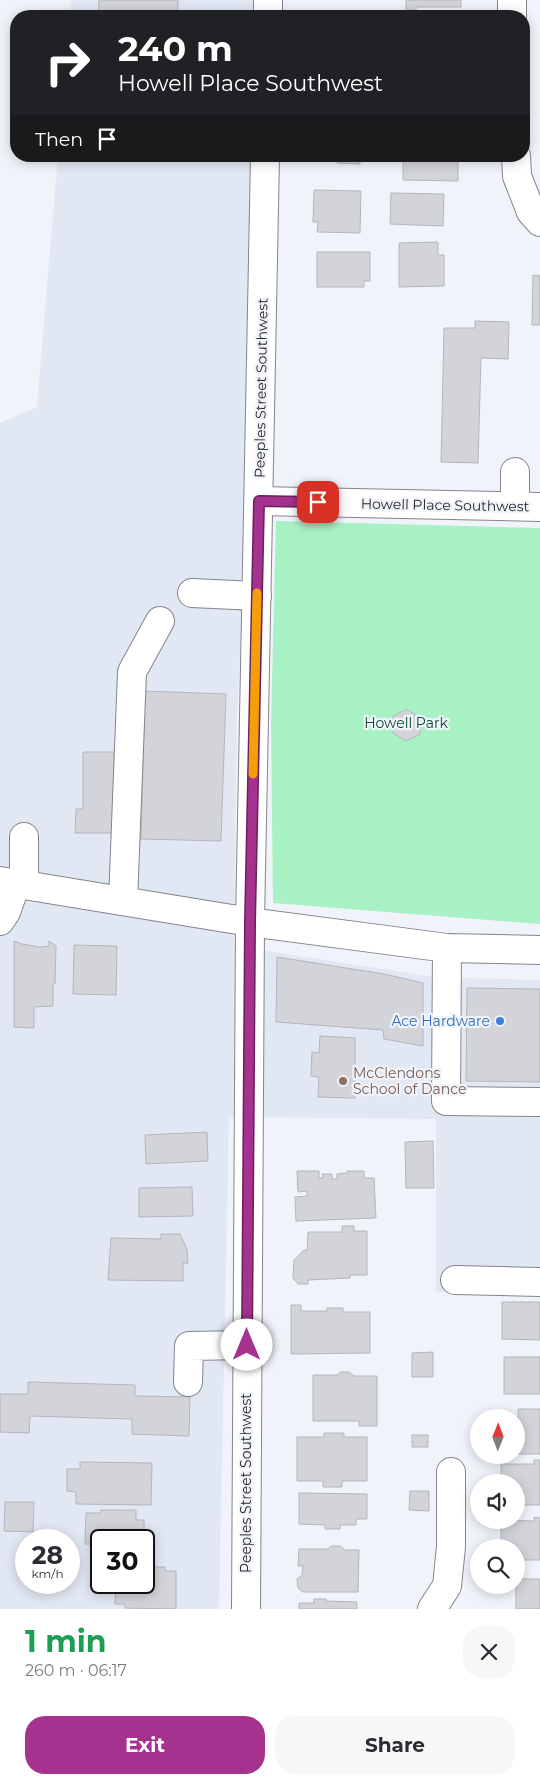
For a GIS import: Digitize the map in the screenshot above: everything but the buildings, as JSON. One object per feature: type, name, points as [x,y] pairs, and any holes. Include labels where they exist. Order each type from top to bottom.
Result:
[{"type":"street","name":"Peeples Street Southwest","points":[[246,1609],[250,922],[265,162]]},
{"type":"street","points":[[516,162],[516,176],[531,212],[540,222]]},
{"type":"street","points":[[515,472],[528,506]]},
{"type":"street","name":"Howell Place Southwest","points":[[259,501],[528,506]]},
{"type":"street","points":[[192,593],[257,596]]},
{"type":"street","points":[[123,901],[132,672],[160,621]]},
{"type":"street","points":[[0,921],[6,912],[24,838]]},
{"type":"street","points":[[13,883],[250,922],[447,948],[540,950]]},
{"type":"street","points":[[447,948],[446,1101],[540,1102]]},
{"type":"street","points":[[455,1280],[540,1282]]},
{"type":"street","points":[[188,1382],[189,1346],[247,1345]]},
{"type":"street","points":[[432,1609],[447,1586],[451,1547],[451,1472]]},
{"type":"shaded area","points":[[72,0],[264,0],[263,10],[71,10]]},
{"type":"shaded area","points":[[57,162],[258,162],[248,491],[237,716],[234,946],[434,977],[540,980],[540,1292],[436,1292],[436,1119],[229,1117],[219,1609],[0,1609],[0,423],[37,407]]},
{"type":"green space","name":"Howell Park","points":[[276,521],[540,528],[540,924],[273,903],[271,723]]},
{"type":"slow traffic","points":[[253,774],[257,593]]},
{"type":"place","name":"Ace Hardware","points":[[500,1021]]},
{"type":"place","name":"McClendons School of Dance","points":[[343,1081]]},
{"type":"route","points":[[247,1345],[250,922],[259,501],[318,502]]}]
